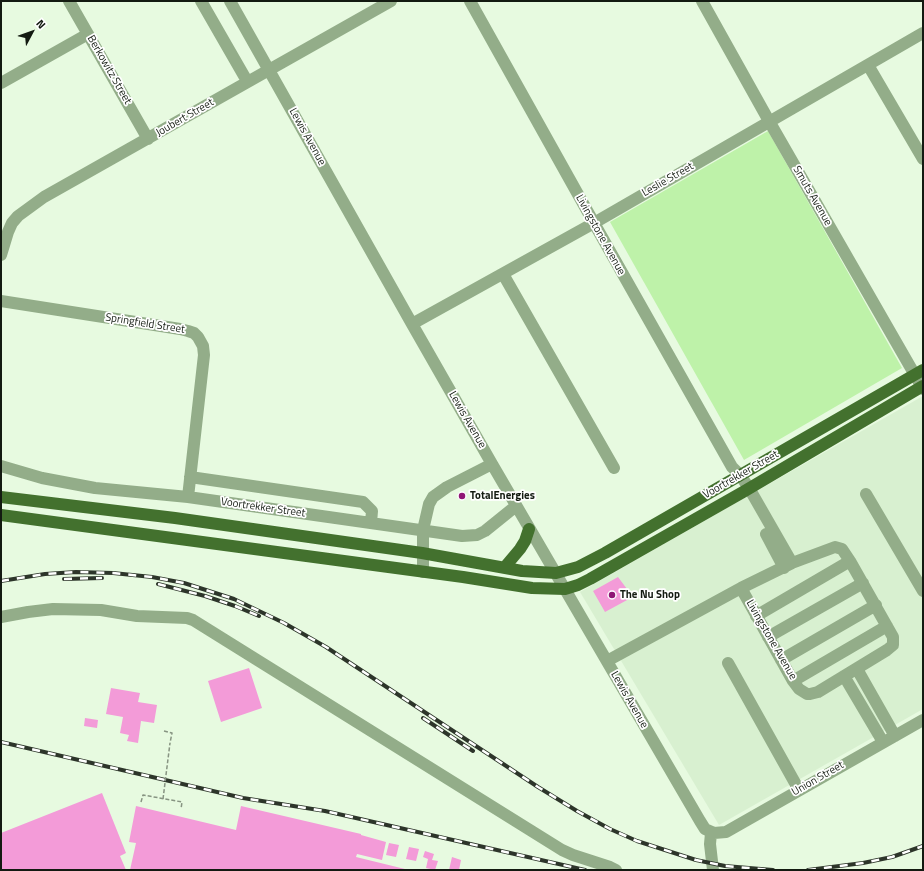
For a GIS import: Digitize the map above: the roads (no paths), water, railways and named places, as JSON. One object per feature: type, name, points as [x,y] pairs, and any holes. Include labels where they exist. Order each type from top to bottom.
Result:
[{"type":"main road","name":"Voortrekker Street","points":[[1,497],[210,523],[422,553],[533,573],[556,573],[578,567],[606,553],[736,474],[919,372]]},
{"type":"main road","name":"Voortrekker Street","points":[[1,515],[207,542],[532,588],[565,589],[578,586],[590,580],[923,387]]},
{"type":"main road","points":[[207,542],[210,523]]},
{"type":"main road","points":[[504,568],[515,556],[525,541],[530,529]]},
{"type":"street","name":"Berkowitz Street","points":[[69,1],[148,139]]},
{"type":"street","points":[[201,1],[247,81]]},
{"type":"street","name":"Lewis Avenue","points":[[230,1],[516,506],[700,821],[711,833]]},
{"type":"street","name":"Joubert Street","points":[[1,255],[8,232],[18,216],[44,197],[391,1]]},
{"type":"street","name":"Livingstone Avenue","points":[[470,1],[788,565],[835,547],[842,549],[876,605],[893,637],[893,645],[857,669],[818,692],[810,694],[803,692],[793,681],[741,588]]},
{"type":"street","name":"Smuts Avenue","points":[[702,1],[769,121],[919,372],[923,387]]},
{"type":"street","name":"Leslie Street","points":[[412,324],[594,223],[923,33]]},
{"type":"street","points":[[1,83],[88,34]]},
{"type":"street","points":[[868,65],[923,159]]},
{"type":"street","points":[[503,274],[614,468]]},
{"type":"street","name":"Springfield Street","points":[[1,301],[180,329],[194,333],[201,342],[204,355],[188,497]]},
{"type":"street","points":[[423,572],[423,530],[429,504],[433,497],[447,487],[492,464]]},
{"type":"street","name":"Voortrekker Street","points":[[1,466],[61,483],[117,491],[188,497],[462,536],[477,535],[493,526],[516,506]]},
{"type":"street","points":[[190,477],[363,502],[372,510],[371,523]]},
{"type":"street","points":[[866,494],[923,591]]},
{"type":"street","points":[[756,616],[850,561]]},
{"type":"street","points":[[607,661],[741,588],[788,565]]},
{"type":"street","points":[[768,637],[863,583]]},
{"type":"street","points":[[781,660],[876,605]]},
{"type":"street","points":[[1,617],[53,608],[101,610],[137,616],[187,618],[193,620],[562,850],[616,870]]},
{"type":"street","points":[[793,681],[887,626]]},
{"type":"street","points":[[728,663],[799,790]]},
{"type":"street","points":[[857,669],[895,736]]},
{"type":"street","points":[[844,676],[883,742]]},
{"type":"street","name":"Union Street","points":[[711,833],[716,834],[726,832],[923,720]]},
{"type":"street","points":[[711,833],[710,844],[713,870]]},
{"type":"railway","points":[[1,581],[45,574],[76,572],[113,573],[152,577],[184,583],[234,599],[284,623],[326,647],[538,787],[610,829],[637,841],[696,860],[725,866],[773,870]]},
{"type":"railway","points":[[64,579],[102,578]]},
{"type":"railway","points":[[158,584],[205,596],[259,616]]},
{"type":"railway","points":[[423,718],[473,751]]},
{"type":"railway","points":[[1,742],[243,798],[325,811],[585,870]]},
{"type":"railway","points":[[808,870],[863,863],[892,857],[923,846]]},
{"type":"place","name":"TotalEnergies","points":[[462,496]]},
{"type":"place","name":"The Nu Shop","points":[[612,595]]}]
